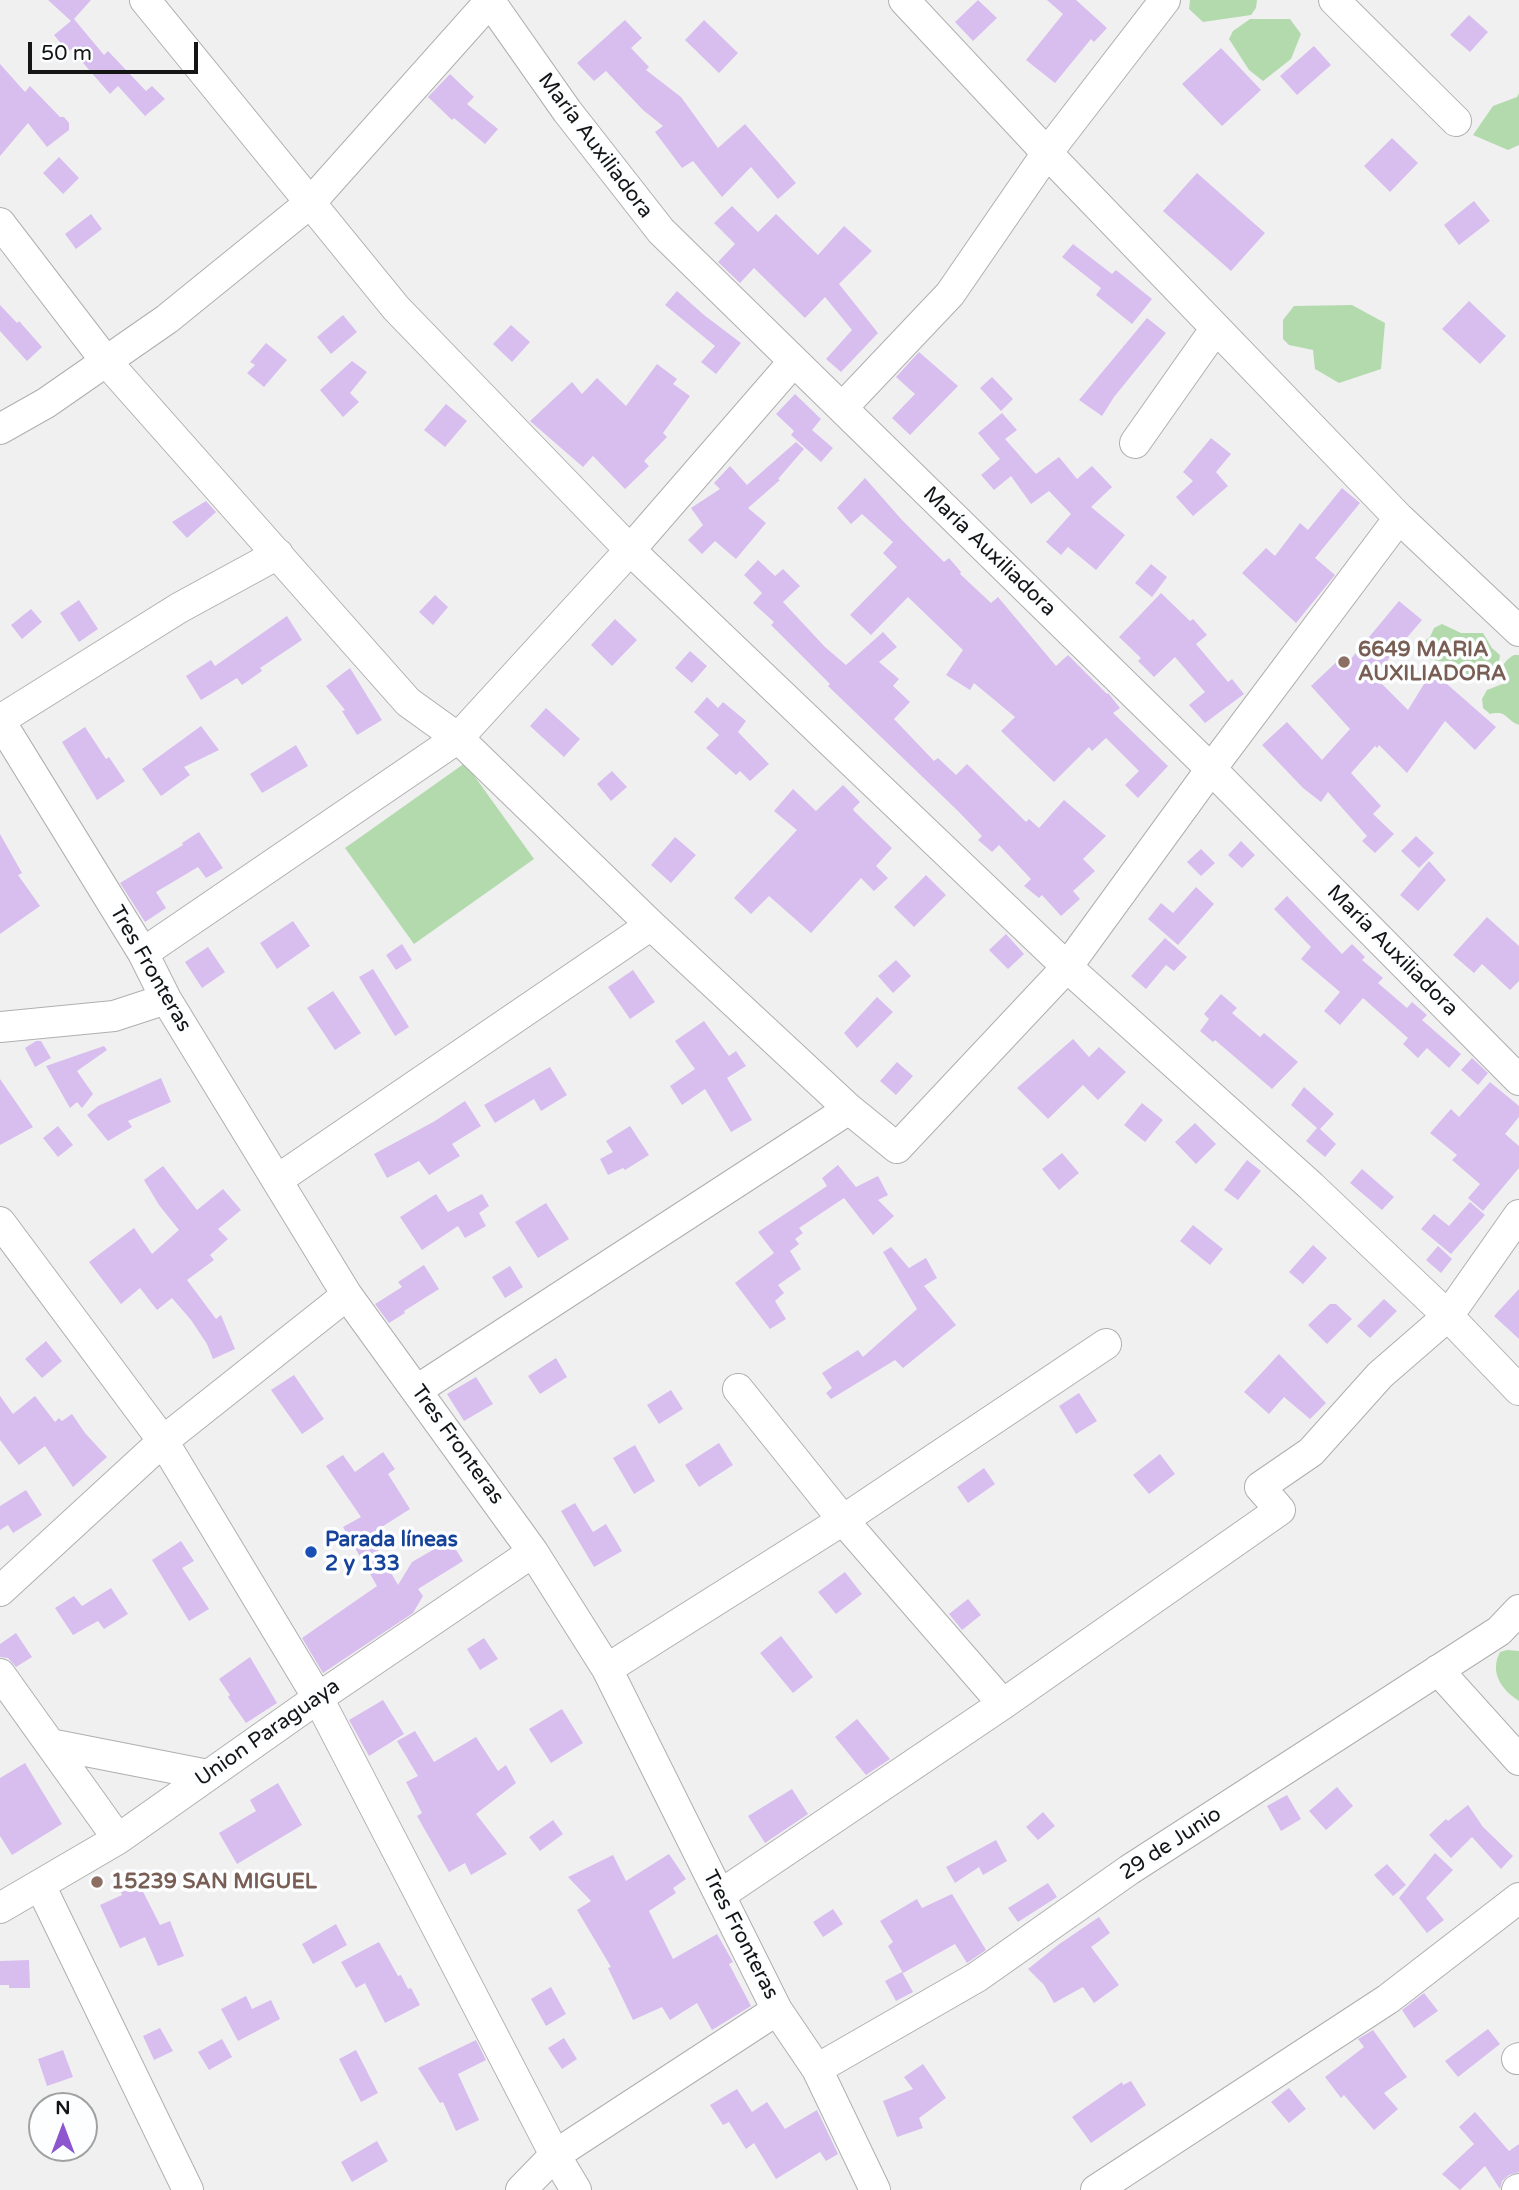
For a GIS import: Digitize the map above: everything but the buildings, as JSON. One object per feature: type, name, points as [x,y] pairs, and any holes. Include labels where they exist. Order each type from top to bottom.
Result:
[{"type":"street","points":[[145,0],[396,308],[630,550],[1067,967],[1311,1185],[1448,1316],[1519,1390]]},
{"type":"street","points":[[0,429],[46,403],[167,319],[310,203],[490,0]]},
{"type":"street","name":"María Auxiliadora","points":[[490,0],[567,111],[661,231],[1211,769],[1519,1080]]},
{"type":"street","points":[[904,0],[1047,153],[1399,518],[1519,631]]},
{"type":"street","points":[[842,408],[950,294],[1047,153],[1165,0]]},
{"type":"street","points":[[1334,0],[1456,121]]},
{"type":"street","points":[[0,223],[105,360],[408,702],[458,737],[651,925],[849,1109],[897,1148],[1067,967],[1399,518]]},
{"type":"street","points":[[1135,443],[1216,328]]},
{"type":"street","points":[[143,953],[458,737],[630,550],[794,361]]},
{"type":"street","points":[[0,721],[179,608],[278,554]]},
{"type":"street","name":"Tres Fronteras","points":[[0,721],[143,953],[166,999],[348,1295],[533,1552],[607,1669],[777,2010],[817,2069],[875,2190]]},
{"type":"street","points":[[277,1180],[651,925]]},
{"type":"street","points":[[0,1027],[114,1016],[166,999]]},
{"type":"street","points":[[417,1390],[849,1109]]},
{"type":"street","points":[[720,1895],[1003,1704],[1280,1510],[1260,1487],[1311,1452],[1380,1375],[1448,1316],[1519,1215]]},
{"type":"street","points":[[0,1222],[163,1441],[318,1698],[555,2155],[576,2190]]},
{"type":"street","points":[[0,1591],[163,1441],[348,1295]]},
{"type":"street","points":[[607,1669],[843,1520],[1105,1345]]},
{"type":"street","points":[[738,1390],[843,1520],[1003,1704]]},
{"type":"street","name":"Union Paraguaya","points":[[0,1908],[118,1839],[318,1698],[533,1552]]},
{"type":"street","name":"29 de Junio","points":[[817,2069],[977,1977],[1129,1870],[1499,1631],[1519,1610]]},
{"type":"street","points":[[1437,1670],[1519,1760]]},
{"type":"street","points":[[0,1674],[118,1839]]},
{"type":"street","points":[[50,1744],[208,1775]]},
{"type":"street","points":[[40,1885],[188,2190]]},
{"type":"street","points":[[1096,2190],[1388,1999],[1519,1898]]},
{"type":"street","points":[[521,2190],[555,2155],[777,2010]]},
{"type":"green space","points":[[1190,0],[1257,0],[1251,15],[1203,22],[1189,9]]},
{"type":"green space","points":[[1250,19],[1290,19],[1301,34],[1291,59],[1263,81],[1249,70],[1229,39],[1233,31]]},
{"type":"green space","points":[[1519,93],[1519,145],[1508,150],[1473,135],[1493,106],[1517,97]]},
{"type":"green space","points":[[1352,305],[1385,323],[1381,369],[1339,383],[1315,369],[1313,350],[1289,345],[1283,339],[1283,320],[1294,306]]},
{"type":"green space","points":[[1442,624],[1461,633],[1483,633],[1500,655],[1496,668],[1480,684],[1454,674],[1445,662],[1418,657],[1414,649],[1430,637],[1434,628]]},
{"type":"green space","points":[[1514,655],[1519,655],[1519,725],[1503,714],[1490,714],[1483,708],[1482,699],[1487,690],[1505,683],[1502,667]]},
{"type":"green space","points":[[465,763],[534,859],[414,944],[345,848]]},
{"type":"green space","points":[[1519,1651],[1519,1701],[1507,1692],[1497,1674],[1500,1652]]},
{"type":"place","name":"6649 MARIA AUXILIADORA","points":[[1344,662]]},
{"type":"place","name":"Parada líneas 2 y 133","points":[[311,1552]]},
{"type":"place","name":"15239 SAN MIGUEL","points":[[97,1882]]}]
